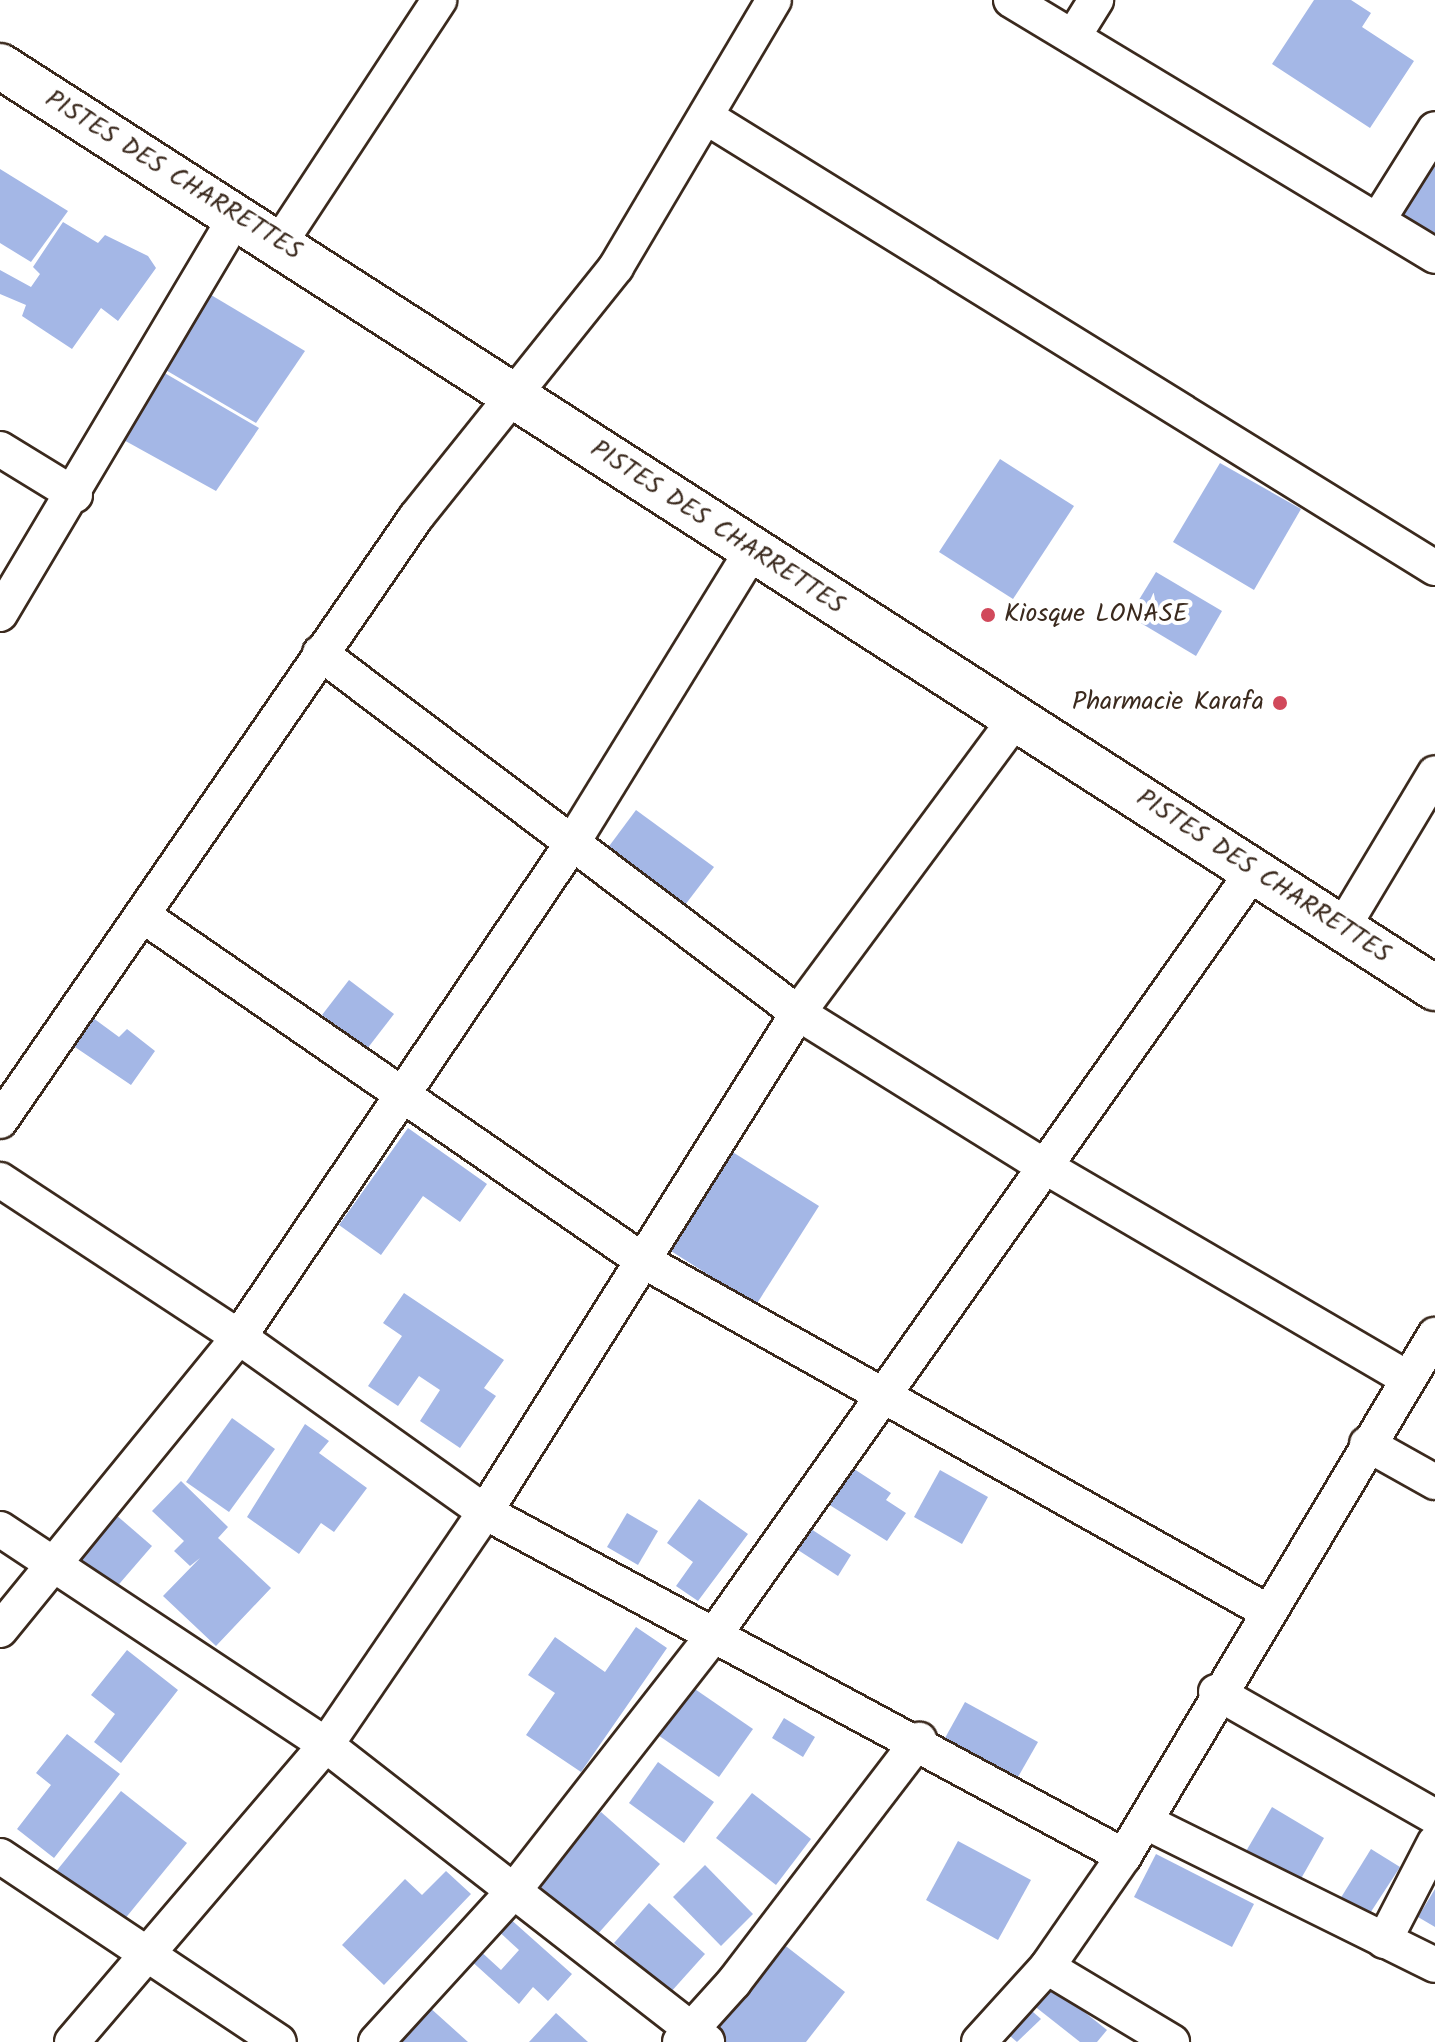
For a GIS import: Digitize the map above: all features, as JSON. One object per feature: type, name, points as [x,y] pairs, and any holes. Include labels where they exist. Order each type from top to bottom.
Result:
[{"type":"main road","name":"PISTES DES CHARRETTES","points":[[0,66],[1015,720],[1255,869],[1435,988]]},
{"type":"street","points":[[279,244],[439,0]]},
{"type":"street","points":[[0,1121],[320,653],[462,456],[517,398],[616,267],[708,118],[774,0]]},
{"type":"street","points":[[1011,0],[1435,256]]},
{"type":"street","points":[[1073,37],[1096,0]]},
{"type":"street","points":[[708,118],[1435,568]]},
{"type":"street","points":[[1378,220],[1435,129]]},
{"type":"street","points":[[0,614],[75,495],[236,216]]},
{"type":"street","points":[[0,449],[75,495]]},
{"type":"street","points":[[0,1630],[239,1337],[571,845],[752,551]]},
{"type":"street","points":[[320,653],[798,1013],[1044,1166],[1407,1378]]},
{"type":"street","points":[[72,2042],[145,1952],[326,1745],[485,1512],[798,1013],[1015,720]]},
{"type":"street","points":[[1343,927],[1435,773]]},
{"type":"street","points":[[376,2042],[512,1893],[717,1631],[1255,869]]},
{"type":"street","points":[[142,915],[404,1092],[642,1260],[887,1394],[1265,1610]]},
{"type":"street","points":[[0,1180],[239,1337],[485,1512],[717,1631],[1124,1856]]},
{"type":"street","points":[[979,2042],[1047,1967],[1146,1822],[1216,1692],[1435,1335]]},
{"type":"street","points":[[1367,1444],[1435,1482]]},
{"type":"street","points":[[0,1529],[326,1745],[693,2037],[919,1740]]},
{"type":"street","points":[[1216,1692],[1435,1817]]},
{"type":"street","points":[[1146,1822],[1435,1965]]},
{"type":"street","points":[[1384,1941],[1435,1842]]},
{"type":"street","points":[[0,1856],[279,2042]]},
{"type":"street","points":[[1047,1967],[1172,2042]]},
{"type":"building","points":[[1314,0],[1351,0],[1371,13],[1362,27],[1414,61],[1370,128],[1272,64]]},
{"type":"building","points":[[1435,141],[1435,239],[1392,213]]},
{"type":"building","points":[[0,169],[68,211],[31,262],[0,243]]},
{"type":"building","points":[[63,222],[98,243],[105,235],[148,256],[156,268],[118,321],[101,308],[72,349],[22,316],[26,305],[0,294],[0,270],[31,287],[40,274],[33,267]]},
{"type":"building","points":[[196,286],[305,351],[256,423],[152,362]]},
{"type":"building","points":[[156,368],[259,428],[216,491],[111,433]]},
{"type":"building","points":[[1000,459],[1074,506],[1013,599],[939,552]]},
{"type":"building","points":[[1220,463],[1301,509],[1254,590],[1173,542]]},
{"type":"building","points":[[1156,572],[1222,611],[1196,656],[1129,616]]},
{"type":"building","points":[[636,810],[714,867],[685,905],[607,849]]},
{"type":"building","points":[[349,980],[394,1014],[367,1049],[322,1015]]},
{"type":"building","points":[[89,1015],[119,1037],[127,1029],[155,1051],[131,1085],[69,1043]]},
{"type":"building","points":[[408,1128],[487,1184],[460,1222],[423,1196],[381,1255],[339,1225]]},
{"type":"building","points":[[723,1146],[819,1206],[756,1305],[660,1244]]},
{"type":"building","points":[[404,1293],[504,1360],[484,1388],[496,1396],[460,1448],[420,1421],[440,1390],[419,1376],[398,1406],[368,1386],[402,1336],[383,1323]]},
{"type":"building","points":[[232,1418],[275,1449],[229,1512],[186,1482]]},
{"type":"building","points":[[305,1424],[329,1441],[319,1453],[367,1488],[334,1532],[321,1523],[299,1554],[247,1517]]},
{"type":"building","points":[[851,1467],[891,1493],[886,1500],[906,1513],[887,1541],[828,1504]]},
{"type":"building","points":[[940,1470],[988,1497],[962,1544],[914,1517]]},
{"type":"building","points":[[181,1481],[228,1527],[218,1538],[271,1588],[216,1646],[163,1596],[200,1558],[190,1566],[174,1551],[184,1541],[152,1511]]},
{"type":"building","points":[[699,1499],[748,1534],[698,1601],[676,1586],[693,1562],[667,1543]]},
{"type":"building","points":[[108,1508],[152,1546],[114,1590],[69,1553]]},
{"type":"building","points":[[627,1513],[658,1531],[638,1565],[607,1547]]},
{"type":"building","points":[[811,1529],[851,1555],[838,1576],[798,1550]]},
{"type":"building","points":[[636,1627],[667,1648],[581,1772],[526,1735],[555,1693],[528,1675],[555,1637],[605,1672]]},
{"type":"building","points":[[127,1650],[178,1690],[121,1763],[94,1742],[115,1714],[91,1695]]},
{"type":"building","points":[[689,1685],[753,1729],[719,1777],[655,1733]]},
{"type":"building","points":[[965,1702],[1038,1742],[1018,1777],[945,1738]]},
{"type":"building","points":[[784,1718],[815,1737],[803,1757],[772,1738]]},
{"type":"building","points":[[67,1734],[120,1774],[54,1858],[17,1829],[51,1785],[36,1773]]},
{"type":"building","points":[[658,1762],[714,1802],[684,1843],[629,1803]]},
{"type":"building","points":[[121,1791],[187,1843],[119,1926],[54,1874]]},
{"type":"building","points":[[752,1793],[811,1839],[776,1885],[716,1838]]},
{"type":"building","points":[[1272,1807],[1324,1838],[1298,1884],[1245,1853]]},
{"type":"building","points":[[601,1812],[660,1864],[596,1936],[537,1884]]},
{"type":"building","points":[[958,1841],[1031,1880],[998,1940],[926,1900]]},
{"type":"building","points":[[1371,1849],[1400,1867],[1365,1921],[1337,1904]]},
{"type":"building","points":[[1156,1854],[1254,1904],[1232,1947],[1134,1897]]},
{"type":"building","points":[[705,1865],[753,1914],[721,1946],[673,1897]]},
{"type":"building","points":[[446,1871],[471,1894],[384,1985],[342,1945],[405,1879],[422,1895]]},
{"type":"building","points":[[1435,1889],[1435,1927],[1418,1917]]},
{"type":"building","points":[[649,1903],[705,1954],[670,1993],[614,1943]]},
{"type":"building","points":[[507,1916],[572,1974],[548,2001],[533,1987],[519,2004],[468,1958],[477,1948],[501,1970],[519,1950],[495,1928]]},
{"type":"building","points":[[778,1940],[845,1992],[806,2042],[724,2042],[708,2029]]},
{"type":"building","points":[[1044,1980],[1107,2030],[1097,2042],[1080,2042],[1028,2001]]},
{"type":"building","points":[[1024,2004],[1041,2019],[1017,2042],[1003,2030]]},
{"type":"building","points":[[428,2006],[468,2042],[395,2042]]},
{"type":"building","points":[[556,2013],[588,2042],[529,2042]]},
{"type":"place","name":"Kiosque LONASE","points":[[988,615]]},
{"type":"place","name":"Pharmacie Karafa","points":[[1280,703]]}]
